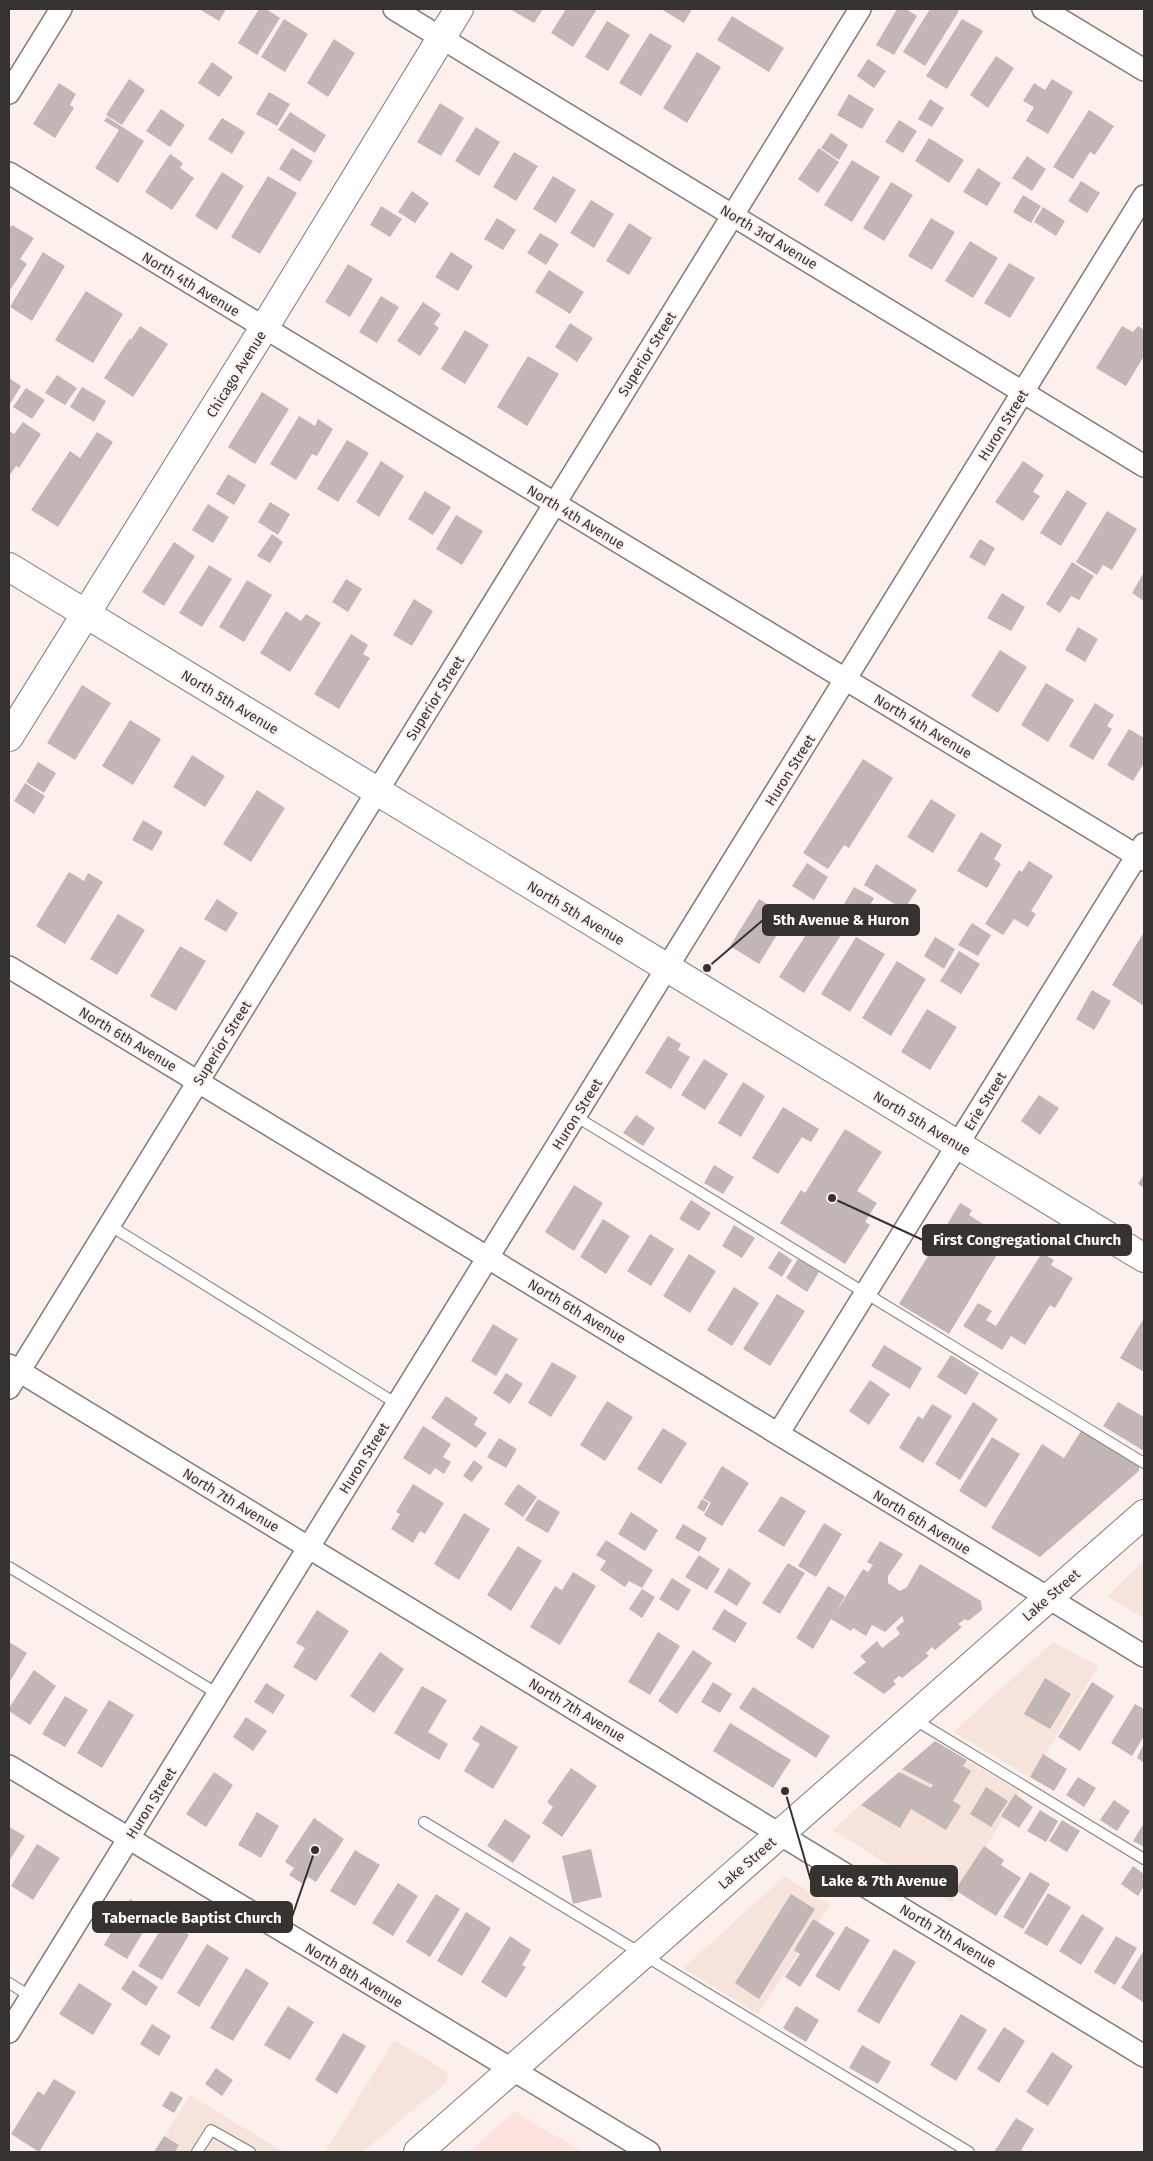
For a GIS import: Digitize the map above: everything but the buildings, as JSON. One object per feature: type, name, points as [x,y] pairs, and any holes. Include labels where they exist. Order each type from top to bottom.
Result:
[{"type":"main road","name":"Chicago Avenue","points":[[9,737],[264,328],[459,9]]},
{"type":"main road","name":"North 5th Avenue","points":[[9,568],[1144,1258]]},
{"type":"main road","name":"Lake Street","points":[[418,2152],[1144,1514]]},
{"type":"street","points":[[9,93],[61,9]]},
{"type":"street","name":"North 3rd Avenue","points":[[394,9],[1144,466]]},
{"type":"street","name":"Superior Street","points":[[12,1375],[109,1225],[198,1082],[860,9]]},
{"type":"street","points":[[1043,9],[1144,70]]},
{"type":"street","name":"North 4th Avenue","points":[[9,173],[846,679],[1142,853]]},
{"type":"street","name":"Huron Street","points":[[9,2032],[1144,196]]},
{"type":"street","name":"Erie Street","points":[[778,1434],[1142,853]]},
{"type":"street","name":"North 6th Avenue","points":[[9,968],[1144,1656]]},
{"type":"street","name":"North 7th Avenue","points":[[12,1375],[308,1547],[1144,2056]]},
{"type":"street","name":"North 8th Avenue","points":[[9,1766],[649,2152]]},
{"type":"lane","points":[[575,1116],[1144,1463]]},
{"type":"lane","points":[[109,1225],[398,1404]]},
{"type":"lane","points":[[9,1567],[218,1694]]},
{"type":"lane","points":[[912,1718],[1144,1860]]},
{"type":"lane","points":[[424,1822],[969,2152]]},
{"type":"lane","points":[[9,1983],[30,1996]]},
{"type":"lane","points":[[198,2152],[211,2130],[250,2152]]},
{"type":"shaded area","points":[[1144,1561],[1144,1618],[1107,1596]]},
{"type":"shaded area","points":[[1053,1642],[1098,1666],[1031,1778],[953,1732]]},
{"type":"shaded area","points":[[935,1741],[1020,1792],[951,1903],[832,1830]]},
{"type":"shaded area","points":[[785,1876],[830,1905],[758,2014],[683,1968]]},
{"type":"shaded area","points":[[394,2040],[448,2072],[446,2083],[362,2152],[325,2152]]},
{"type":"shaded area","points":[[190,2095],[284,2152],[155,2152]]},
{"type":"shaded area","points":[[515,2112],[583,2152],[468,2152]]},
{"type":"place","name":"5th Avenue & Huron","points":[[707,968]]},
{"type":"place","name":"First Congregational Church","points":[[832,1198]]},
{"type":"place","name":"Lake & 7th Avenue","points":[[785,1791]]},
{"type":"place","name":"Tabernacle Baptist Church","points":[[315,1850]]}]
